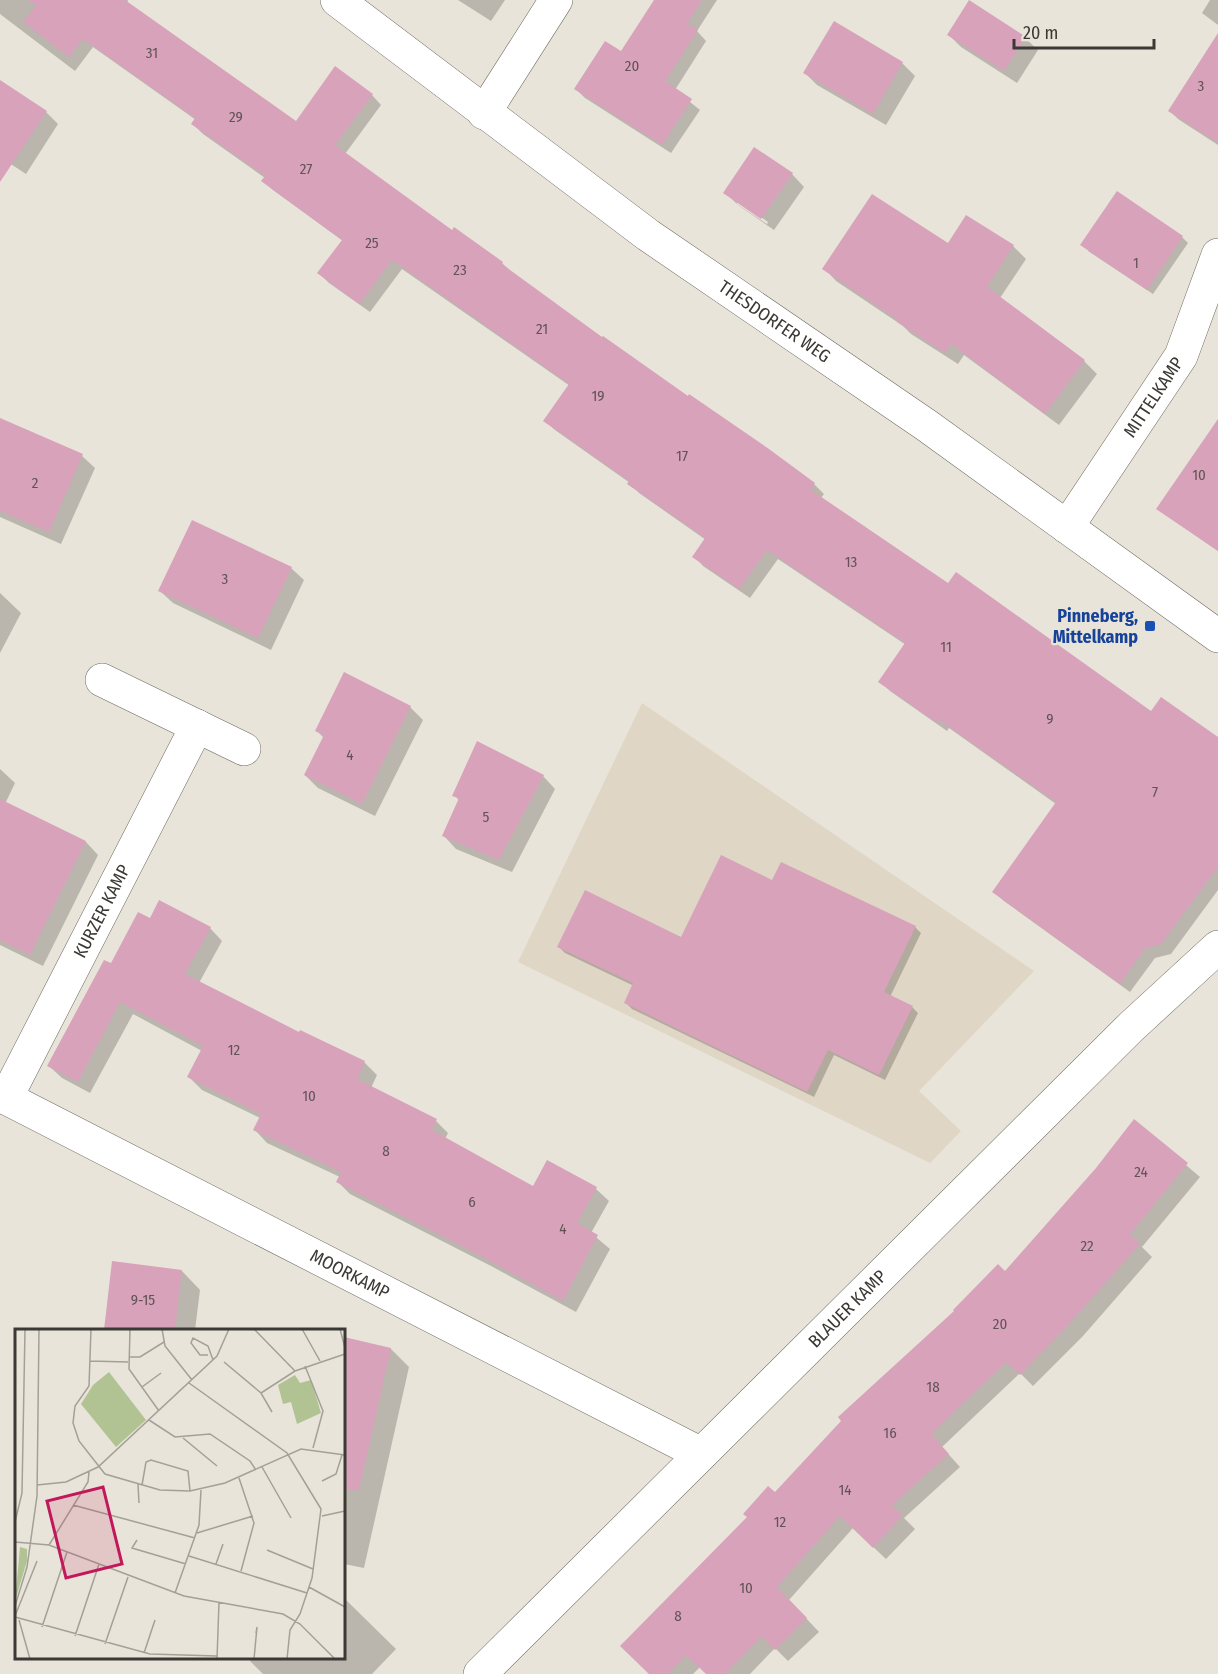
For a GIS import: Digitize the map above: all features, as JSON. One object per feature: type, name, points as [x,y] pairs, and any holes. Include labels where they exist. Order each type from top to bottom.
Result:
[{"type":"street","name":"THESDORFER WEG","points":[[337,0],[648,235],[926,425],[1218,636]]},
{"type":"street","points":[[484,113],[556,0]]},
{"type":"street","name":"MITTELKAMP","points":[[1067,527],[1181,356],[1218,255]]},
{"type":"street","points":[[102,680],[244,748]]},
{"type":"street","name":"KURZER KAMP","points":[[3,1096],[197,726]]},
{"type":"street","name":"BLAUER KAMP","points":[[480,1674],[1131,1027],[1218,947]]},
{"type":"street","name":"MOORKAMP","points":[[3,1096],[701,1454]]},
{"type":"shaded area","points":[[642,703],[1034,971],[919,1091],[961,1131],[930,1163],[518,962]]},
{"type":"building","points":[[28,0],[125,0],[296,121],[335,66],[373,94],[335,145],[452,230],[454,227],[503,262],[502,264],[602,337],[769,449],[815,483],[811,490],[948,583],[956,572],[1151,711],[1161,697],[1218,737],[1218,867],[1161,944],[1145,948],[1120,984],[992,892],[1056,802],[939,720],[937,723],[878,682],[905,643],[767,550],[739,589],[692,557],[705,538],[627,484],[629,481],[543,421],[569,384],[392,260],[359,304],[317,273],[342,240],[261,181],[265,176],[191,124],[195,118],[83,39],[69,57],[23,22],[36,5]]},
{"type":"building","points":[[654,0],[702,0],[687,23],[698,30],[665,81],[692,99],[662,145],[574,89],[605,41],[621,51]]},
{"type":"building","points":[[969,0],[1026,37],[1004,71],[947,35]]},
{"type":"building","points":[[834,21],[903,62],[873,114],[803,73]]},
{"type":"building","points":[[1218,33],[1218,143],[1168,111]]},
{"type":"building","points":[[0,80],[47,111],[0,182]]},
{"type":"building","points":[[754,147],[793,173],[761,219],[723,193]]},
{"type":"building","points":[[1117,191],[1183,236],[1147,290],[1080,245]]},
{"type":"building","points":[[872,194],[948,243],[966,215],[1014,245],[987,287],[1085,360],[1045,414],[951,344],[945,353],[822,269]]},
{"type":"building","points":[[0,418],[83,454],[49,532],[0,511]]},
{"type":"building","points":[[1218,419],[1218,551],[1156,509]]},
{"type":"building","points":[[192,520],[292,567],[258,638],[158,591]]},
{"type":"building","points":[[344,672],[411,706],[362,804],[304,775],[324,735],[315,731]]},
{"type":"building","points":[[477,741],[544,775],[499,860],[442,836],[459,798],[452,796]]},
{"type":"building","points":[[0,799],[86,841],[30,955],[0,940]]},
{"type":"building","points":[[721,855],[772,880],[781,862],[916,926],[884,992],[913,1006],[879,1075],[828,1050],[807,1092],[624,1003],[633,983],[557,947],[585,890],[681,937]]},
{"type":"building","points":[[159,900],[211,927],[185,974],[299,1032],[300,1030],[365,1061],[357,1079],[437,1119],[432,1130],[533,1186],[547,1160],[597,1187],[577,1223],[598,1235],[563,1301],[336,1182],[341,1172],[253,1130],[261,1114],[187,1077],[203,1046],[120,1002],[78,1082],[47,1066],[104,960],[111,963],[138,912],[150,918]]},
{"type":"building","points":[[1134,1119],[1188,1163],[1130,1234],[1140,1244],[1020,1375],[1006,1362],[931,1434],[949,1454],[892,1505],[903,1515],[873,1548],[840,1516],[777,1587],[807,1618],[775,1650],[762,1636],[725,1674],[706,1674],[686,1655],[668,1674],[649,1674],[620,1646],[747,1517],[743,1514],[768,1486],[775,1492],[841,1421],[838,1417],[954,1311],[998,1264],[1005,1271],[1096,1168]]},
{"type":"building","points":[[112,1261],[182,1270],[175,1329],[104,1329]]},
{"type":"building","points":[[345,1337],[391,1348],[359,1490],[345,1489]]},
{"type":"place","name":"Pinneberg, Mittelkamp","points":[[1150,626]]}]
